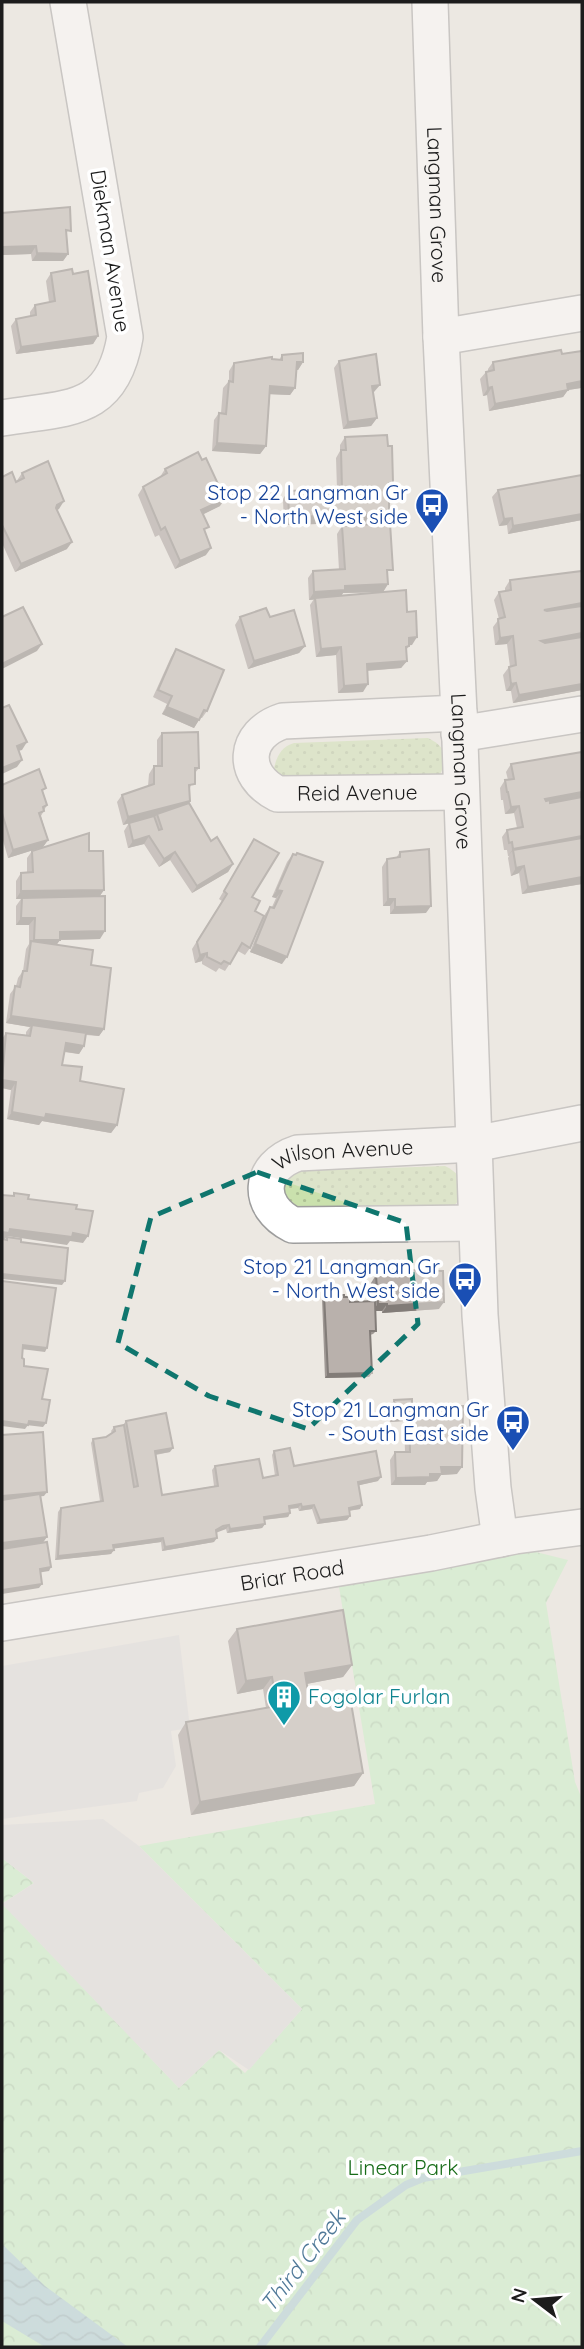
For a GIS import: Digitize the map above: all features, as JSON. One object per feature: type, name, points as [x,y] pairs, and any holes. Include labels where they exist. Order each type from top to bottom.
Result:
[{"type":"street","name":"Diekman Avenue","points":[[2,418],[85,404],[112,379],[122,356],[125,337],[68,2]]},
{"type":"street","name":"Langman Grove","points":[[430,2],[440,337],[459,723],[480,1315],[492,1475],[500,1539]]},
{"type":"street","points":[[440,337],[582,313]]},
{"type":"street","name":"Reid Avenue","points":[[461,792],[278,794],[265,787],[256,776],[251,758],[257,737],[270,725],[283,721],[459,723],[582,713]]},
{"type":"street","name":"Wilson Avenue","points":[[476,1223],[293,1225],[280,1218],[271,1207],[266,1189],[272,1168],[285,1157],[298,1153],[474,1144],[582,1123]]},
{"type":"street","name":"Briar Road","points":[[2,1623],[582,1527]]},
{"type":"highlighted area","points":[[257,1172],[406,1223],[418,1324],[308,1429],[209,1396],[118,1343],[151,1217]]},
{"type":"green space","points":[[428,738],[439,745],[444,754],[444,764],[439,776],[280,780],[274,768],[280,752],[294,743]]},
{"type":"green space","points":[[445,1166],[459,1176],[463,1189],[458,1201],[445,1212],[284,1209],[282,1184],[290,1174],[299,1171]]},
{"type":"green space","name":"Linear Park","points":[[520,1548],[568,1560],[546,1603],[575,1782],[582,1799],[582,2347],[2,2347],[2,1858],[34,1883],[3,1903],[179,2088],[219,2050],[245,2073],[302,2009],[139,1846],[375,1804],[338,1581]]},
{"type":"shaded area","points":[[179,1635],[190,1728],[171,1731],[176,1766],[163,1788],[139,1793],[137,1801],[2,1819],[2,1666]]},
{"type":"shaded area","points":[[103,1819],[139,1846],[302,2009],[249,2070],[219,2050],[179,2088],[2,1904],[34,1883],[2,1858],[2,1825]]},
{"type":"water","points":[[2,2244],[45,2286],[128,2347],[45,2347],[2,2321]]},
{"type":"building","points":[[70,207],[71,231],[66,230],[68,254],[37,253],[36,246],[2,247],[2,213]]},
{"type":"building","points":[[72,269],[73,274],[88,271],[98,336],[21,347],[16,319],[36,315],[35,305],[55,301],[51,273]]},
{"type":"building","points":[[561,350],[562,354],[582,351],[582,381],[567,384],[568,390],[495,404],[492,387],[488,388],[486,372],[494,370],[493,362]]},
{"type":"building","points":[[303,353],[303,362],[297,362],[295,388],[270,386],[266,446],[217,443],[219,413],[226,414],[229,381],[233,382],[234,363],[272,357],[282,360],[282,355]]},
{"type":"building","points":[[376,354],[380,385],[372,386],[377,418],[348,422],[339,361]]},
{"type":"building","points":[[387,435],[388,446],[392,446],[393,483],[389,483],[389,514],[289,517],[288,491],[342,489],[341,450],[346,450],[345,437]]},
{"type":"building","points":[[198,452],[202,460],[206,458],[225,499],[201,510],[209,527],[204,529],[211,548],[180,561],[165,527],[161,530],[143,487],[167,473],[165,469]]},
{"type":"building","points":[[48,461],[64,501],[56,508],[72,542],[21,564],[2,525],[2,477],[12,472],[16,482],[24,478],[22,473]]},
{"type":"building","points":[[582,475],[582,514],[513,526],[512,518],[504,519],[498,490]]},
{"type":"building","points":[[390,523],[393,570],[387,570],[388,584],[345,586],[345,590],[314,592],[313,571],[345,569],[342,526]]},
{"type":"building","points":[[582,571],[582,603],[544,610],[582,606],[582,633],[541,641],[545,643],[582,637],[582,684],[519,695],[516,683],[511,684],[509,667],[516,665],[513,636],[500,638],[498,619],[505,617],[499,592],[511,590],[510,580]]},
{"type":"building","points":[[406,590],[407,612],[416,611],[417,637],[409,638],[409,646],[406,647],[407,661],[367,664],[368,684],[344,686],[341,647],[321,649],[315,598]]},
{"type":"building","points":[[23,607],[42,644],[2,664],[2,617]]},
{"type":"building","points":[[266,608],[270,617],[294,610],[305,646],[254,661],[240,617]]},
{"type":"building","points":[[176,649],[224,670],[207,711],[204,710],[199,720],[167,707],[172,696],[158,690]]},
{"type":"building","points":[[9,705],[27,742],[17,746],[22,760],[2,768],[2,708]]},
{"type":"building","points":[[198,732],[199,768],[195,768],[195,784],[189,785],[190,801],[128,817],[122,795],[154,784],[154,766],[162,766],[162,733]]},
{"type":"building","points":[[582,752],[582,792],[545,799],[550,800],[550,803],[582,797],[582,836],[513,849],[507,830],[523,827],[519,806],[511,807],[507,792],[505,780],[514,779],[511,764]]},
{"type":"building","points":[[39,769],[46,788],[42,790],[47,805],[43,807],[44,811],[39,813],[48,840],[13,850],[2,813],[2,785]]},
{"type":"building","points":[[189,803],[211,841],[217,837],[233,864],[197,886],[175,852],[164,859],[149,836],[133,841],[129,823],[154,816],[159,830],[162,829],[157,814]]},
{"type":"building","points":[[89,833],[89,851],[103,851],[104,890],[21,891],[21,873],[33,872],[32,851]]},
{"type":"building","points":[[582,838],[582,877],[528,887],[524,866],[516,868],[513,850]]},
{"type":"building","points":[[254,839],[279,853],[252,897],[260,901],[255,911],[264,916],[250,948],[242,943],[230,964],[224,961],[221,964],[207,957],[207,953],[200,955],[197,942],[227,894],[224,891]]},
{"type":"building","points":[[429,849],[431,906],[395,907],[395,899],[388,899],[387,859],[400,857],[400,852]]},
{"type":"building","points":[[293,854],[323,862],[287,957],[255,944],[270,907],[274,908],[282,891],[277,890]]},
{"type":"building","points":[[105,896],[105,931],[60,932],[60,940],[34,940],[35,918],[21,918],[22,898]]},
{"type":"building","points":[[31,941],[93,950],[91,965],[111,968],[104,1029],[11,1016],[15,986],[20,987],[23,971],[27,971]]},
{"type":"building","points":[[32,1025],[86,1033],[84,1046],[66,1043],[62,1065],[82,1067],[80,1081],[124,1089],[117,1125],[46,1114],[45,1118],[12,1112],[16,1082],[2,1080],[6,1033],[30,1036]]},
{"type":"building","points":[[14,1193],[29,1195],[28,1199],[77,1205],[76,1209],[93,1211],[88,1236],[73,1233],[72,1237],[10,1229],[9,1233],[2,1232],[2,1195],[14,1196]]},
{"type":"building","points":[[7,1237],[21,1239],[21,1242],[68,1248],[65,1281],[2,1274],[2,1239],[7,1240]]},
{"type":"building","points":[[405,1270],[443,1271],[444,1302],[387,1306],[378,1304],[376,1275]]},
{"type":"building","points":[[2,1281],[56,1288],[47,1348],[23,1345],[22,1358],[24,1366],[48,1369],[42,1399],[50,1400],[46,1423],[29,1421],[28,1425],[2,1421]]},
{"type":"building","points":[[324,1295],[344,1295],[350,1297],[350,1302],[375,1301],[376,1331],[370,1331],[372,1373],[328,1374]]},
{"type":"building","points":[[412,1399],[412,1408],[463,1406],[462,1467],[441,1467],[442,1474],[430,1474],[430,1477],[396,1478],[395,1452],[410,1452],[409,1414],[395,1414],[394,1400]]},
{"type":"building","points":[[166,1413],[173,1448],[155,1451],[162,1495],[218,1486],[215,1466],[259,1459],[263,1478],[278,1475],[274,1451],[290,1448],[294,1466],[376,1451],[381,1477],[358,1482],[362,1505],[349,1508],[350,1516],[320,1520],[314,1505],[302,1507],[301,1504],[289,1506],[290,1513],[264,1517],[265,1524],[230,1529],[229,1525],[223,1526],[216,1530],[217,1538],[165,1547],[163,1538],[113,1545],[114,1550],[58,1556],[61,1508],[103,1501],[93,1439],[106,1437],[115,1431],[114,1427],[124,1425],[134,1487],[138,1486],[126,1421]]},
{"type":"building","points":[[43,1432],[47,1492],[2,1496],[2,1435]]},
{"type":"building","points":[[40,1494],[47,1537],[2,1543],[2,1500]]},
{"type":"building","points":[[47,1542],[51,1567],[40,1569],[42,1584],[2,1590],[2,1549]]},
{"type":"building","name":"Fogolar Furlan","points":[[343,1610],[352,1665],[305,1673],[309,1698],[349,1691],[363,1773],[200,1802],[186,1722],[277,1706],[272,1677],[246,1681],[237,1629]]},
{"type":"waterway","name":"Third Creek","points":[[260,2347],[357,2220],[406,2185],[423,2178],[582,2151]]},
{"type":"place","name":"Stop 22 Langman Gr - North West side","points":[[432,535]]},
{"type":"place","name":"Stop 21 Langman Gr - North West side","points":[[465,1309]]},
{"type":"place","name":"Stop 21 Langman Gr - South East side","points":[[513,1452]]},
{"type":"place","name":"Fogolar Furlan","points":[[284,1727]]}]
